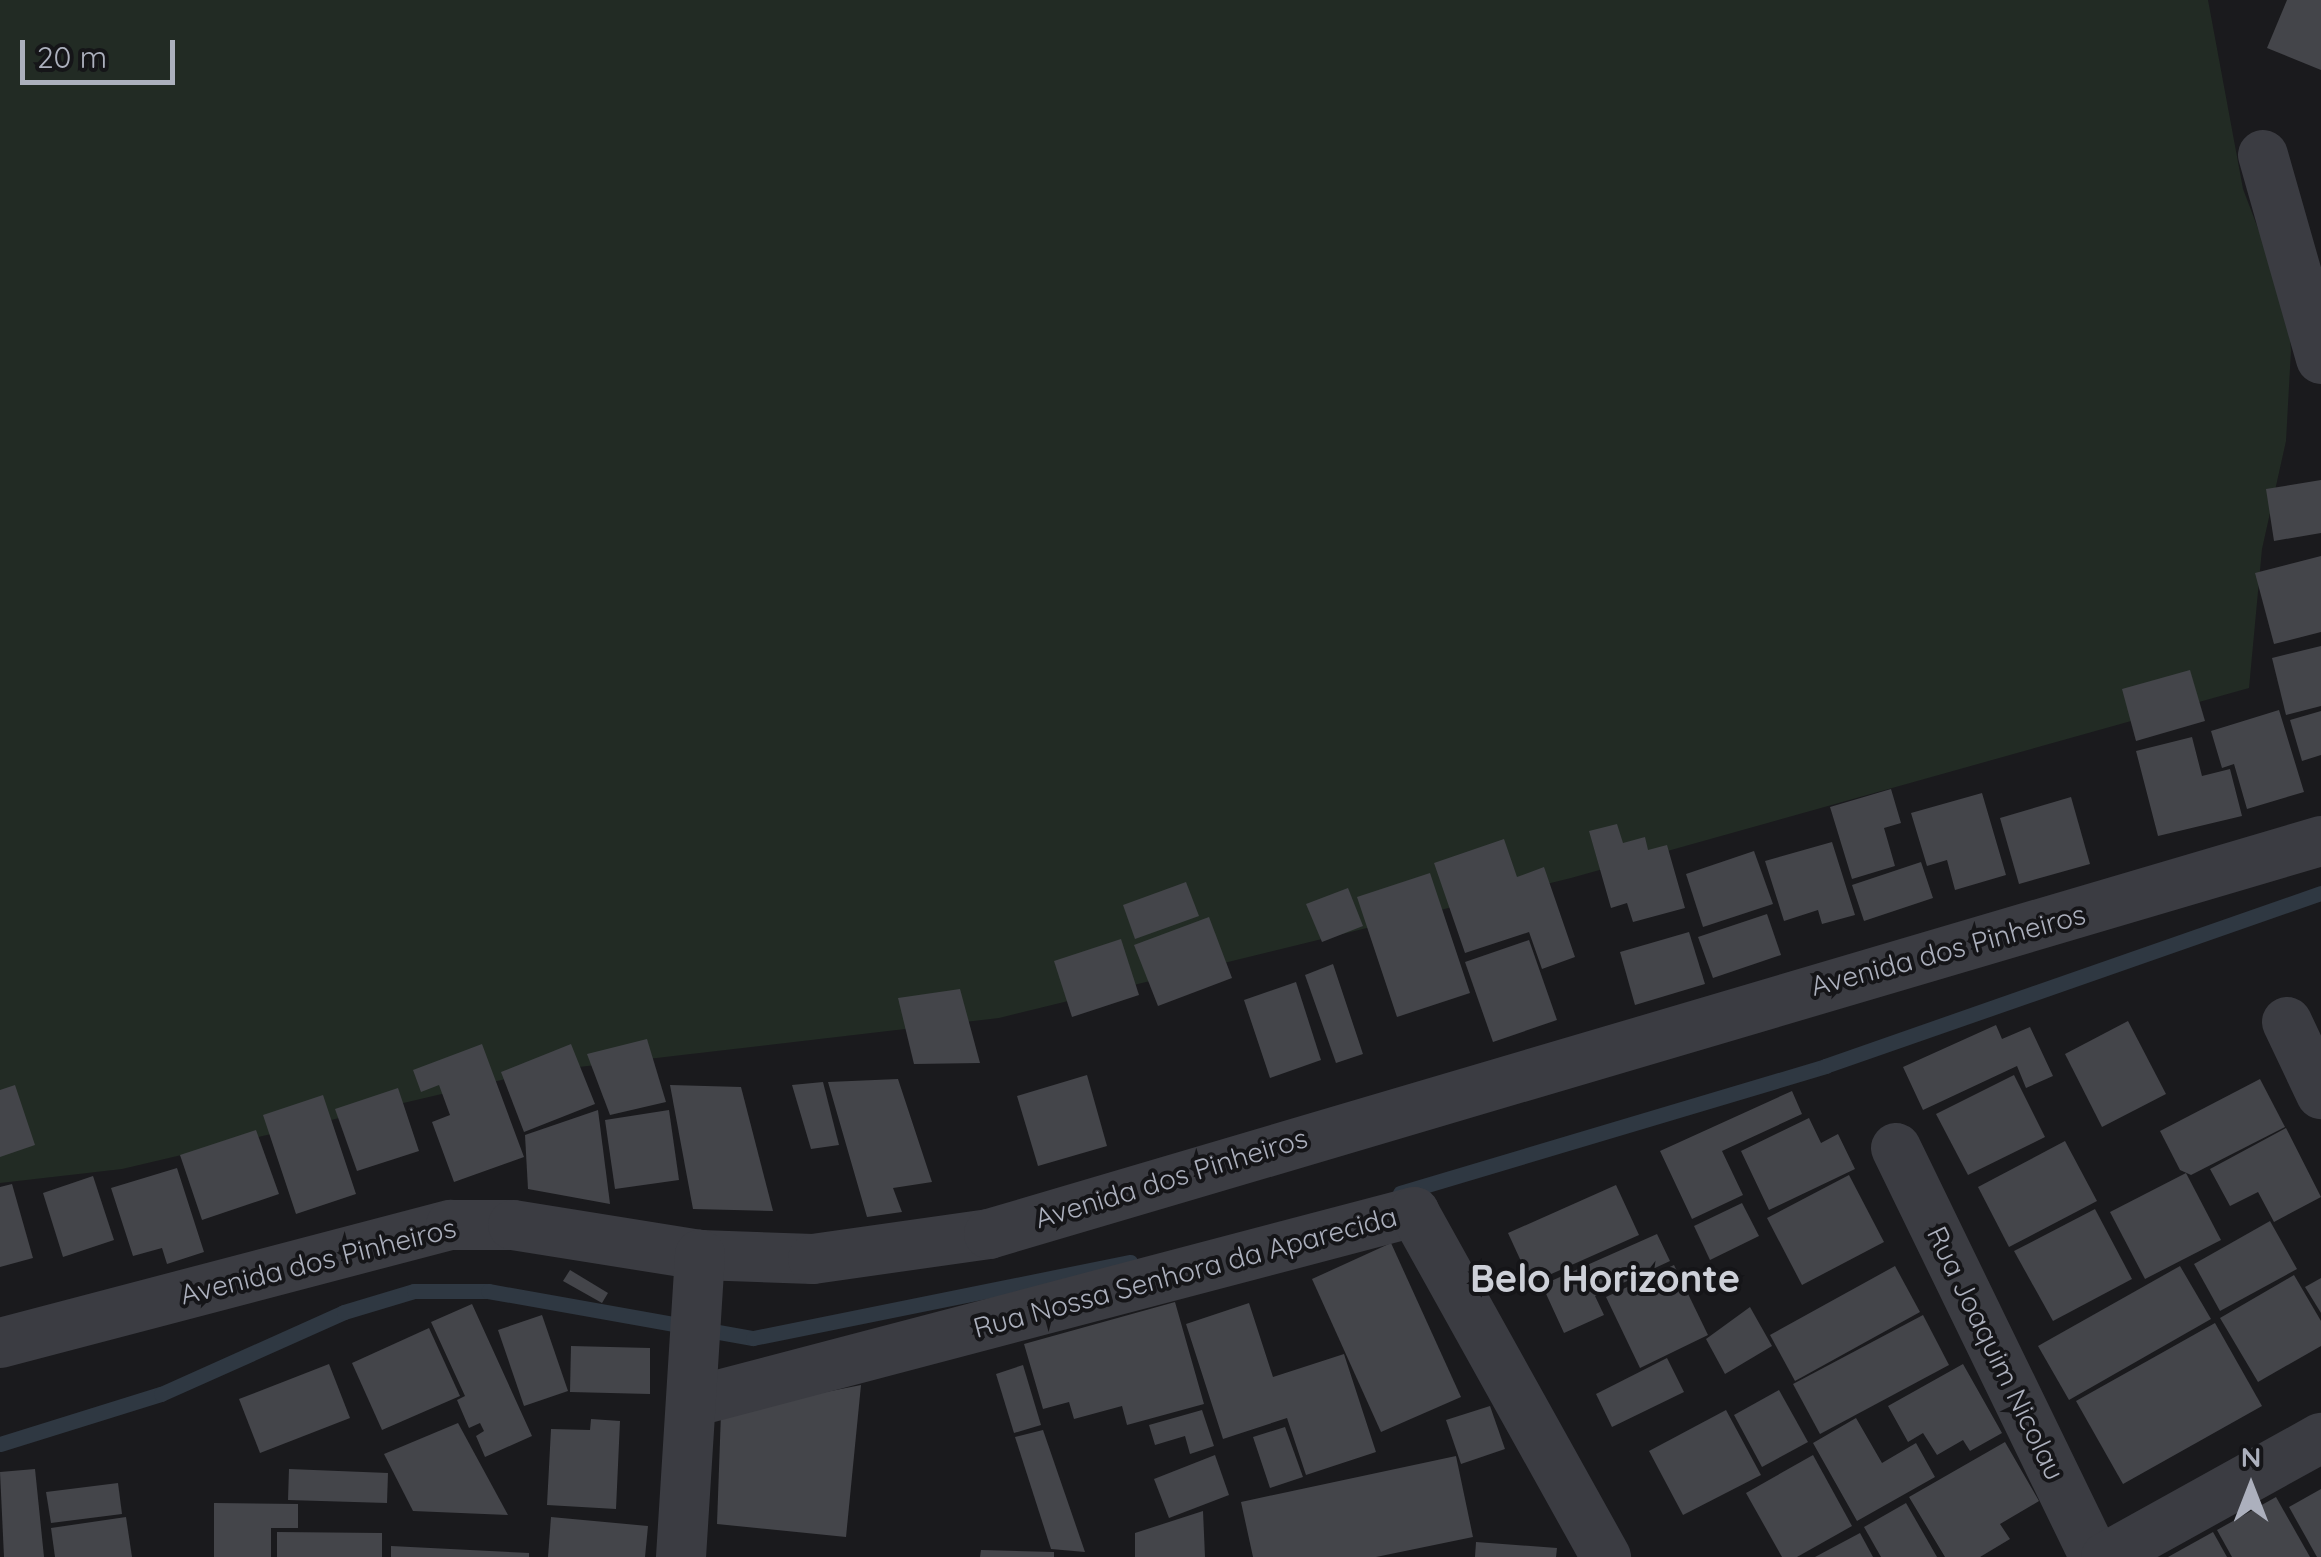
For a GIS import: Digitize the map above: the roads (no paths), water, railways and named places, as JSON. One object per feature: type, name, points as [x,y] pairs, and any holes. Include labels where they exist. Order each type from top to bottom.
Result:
[{"type":"street","points":[[2263,155],[2321,359]]},
{"type":"street","name":"Avenida dos Pinheiros","points":[[0,1344],[451,1225],[513,1225],[699,1271],[988,1234],[2321,841]]},
{"type":"street","points":[[2287,1022],[2321,1094]]},
{"type":"street","name":"Rua Joaquim Nicolau","points":[[1896,1148],[2095,1557]]},
{"type":"street","name":"Rua Nossa Senhora da Aparecida","points":[[693,1381],[1414,1212],[1606,1557]]},
{"type":"street","points":[[681,1557],[699,1271]]},
{"type":"street","points":[[2106,1557],[2321,1438]]},
{"type":"waterway","points":[[1400,1193],[1825,1066],[2321,893]]},
{"type":"waterway","points":[[0,1444],[161,1394],[344,1312],[414,1291],[488,1291],[753,1338],[1130,1262]]},
{"type":"district","name":"Belo Horizonte","points":[[1605,1279]]}]
